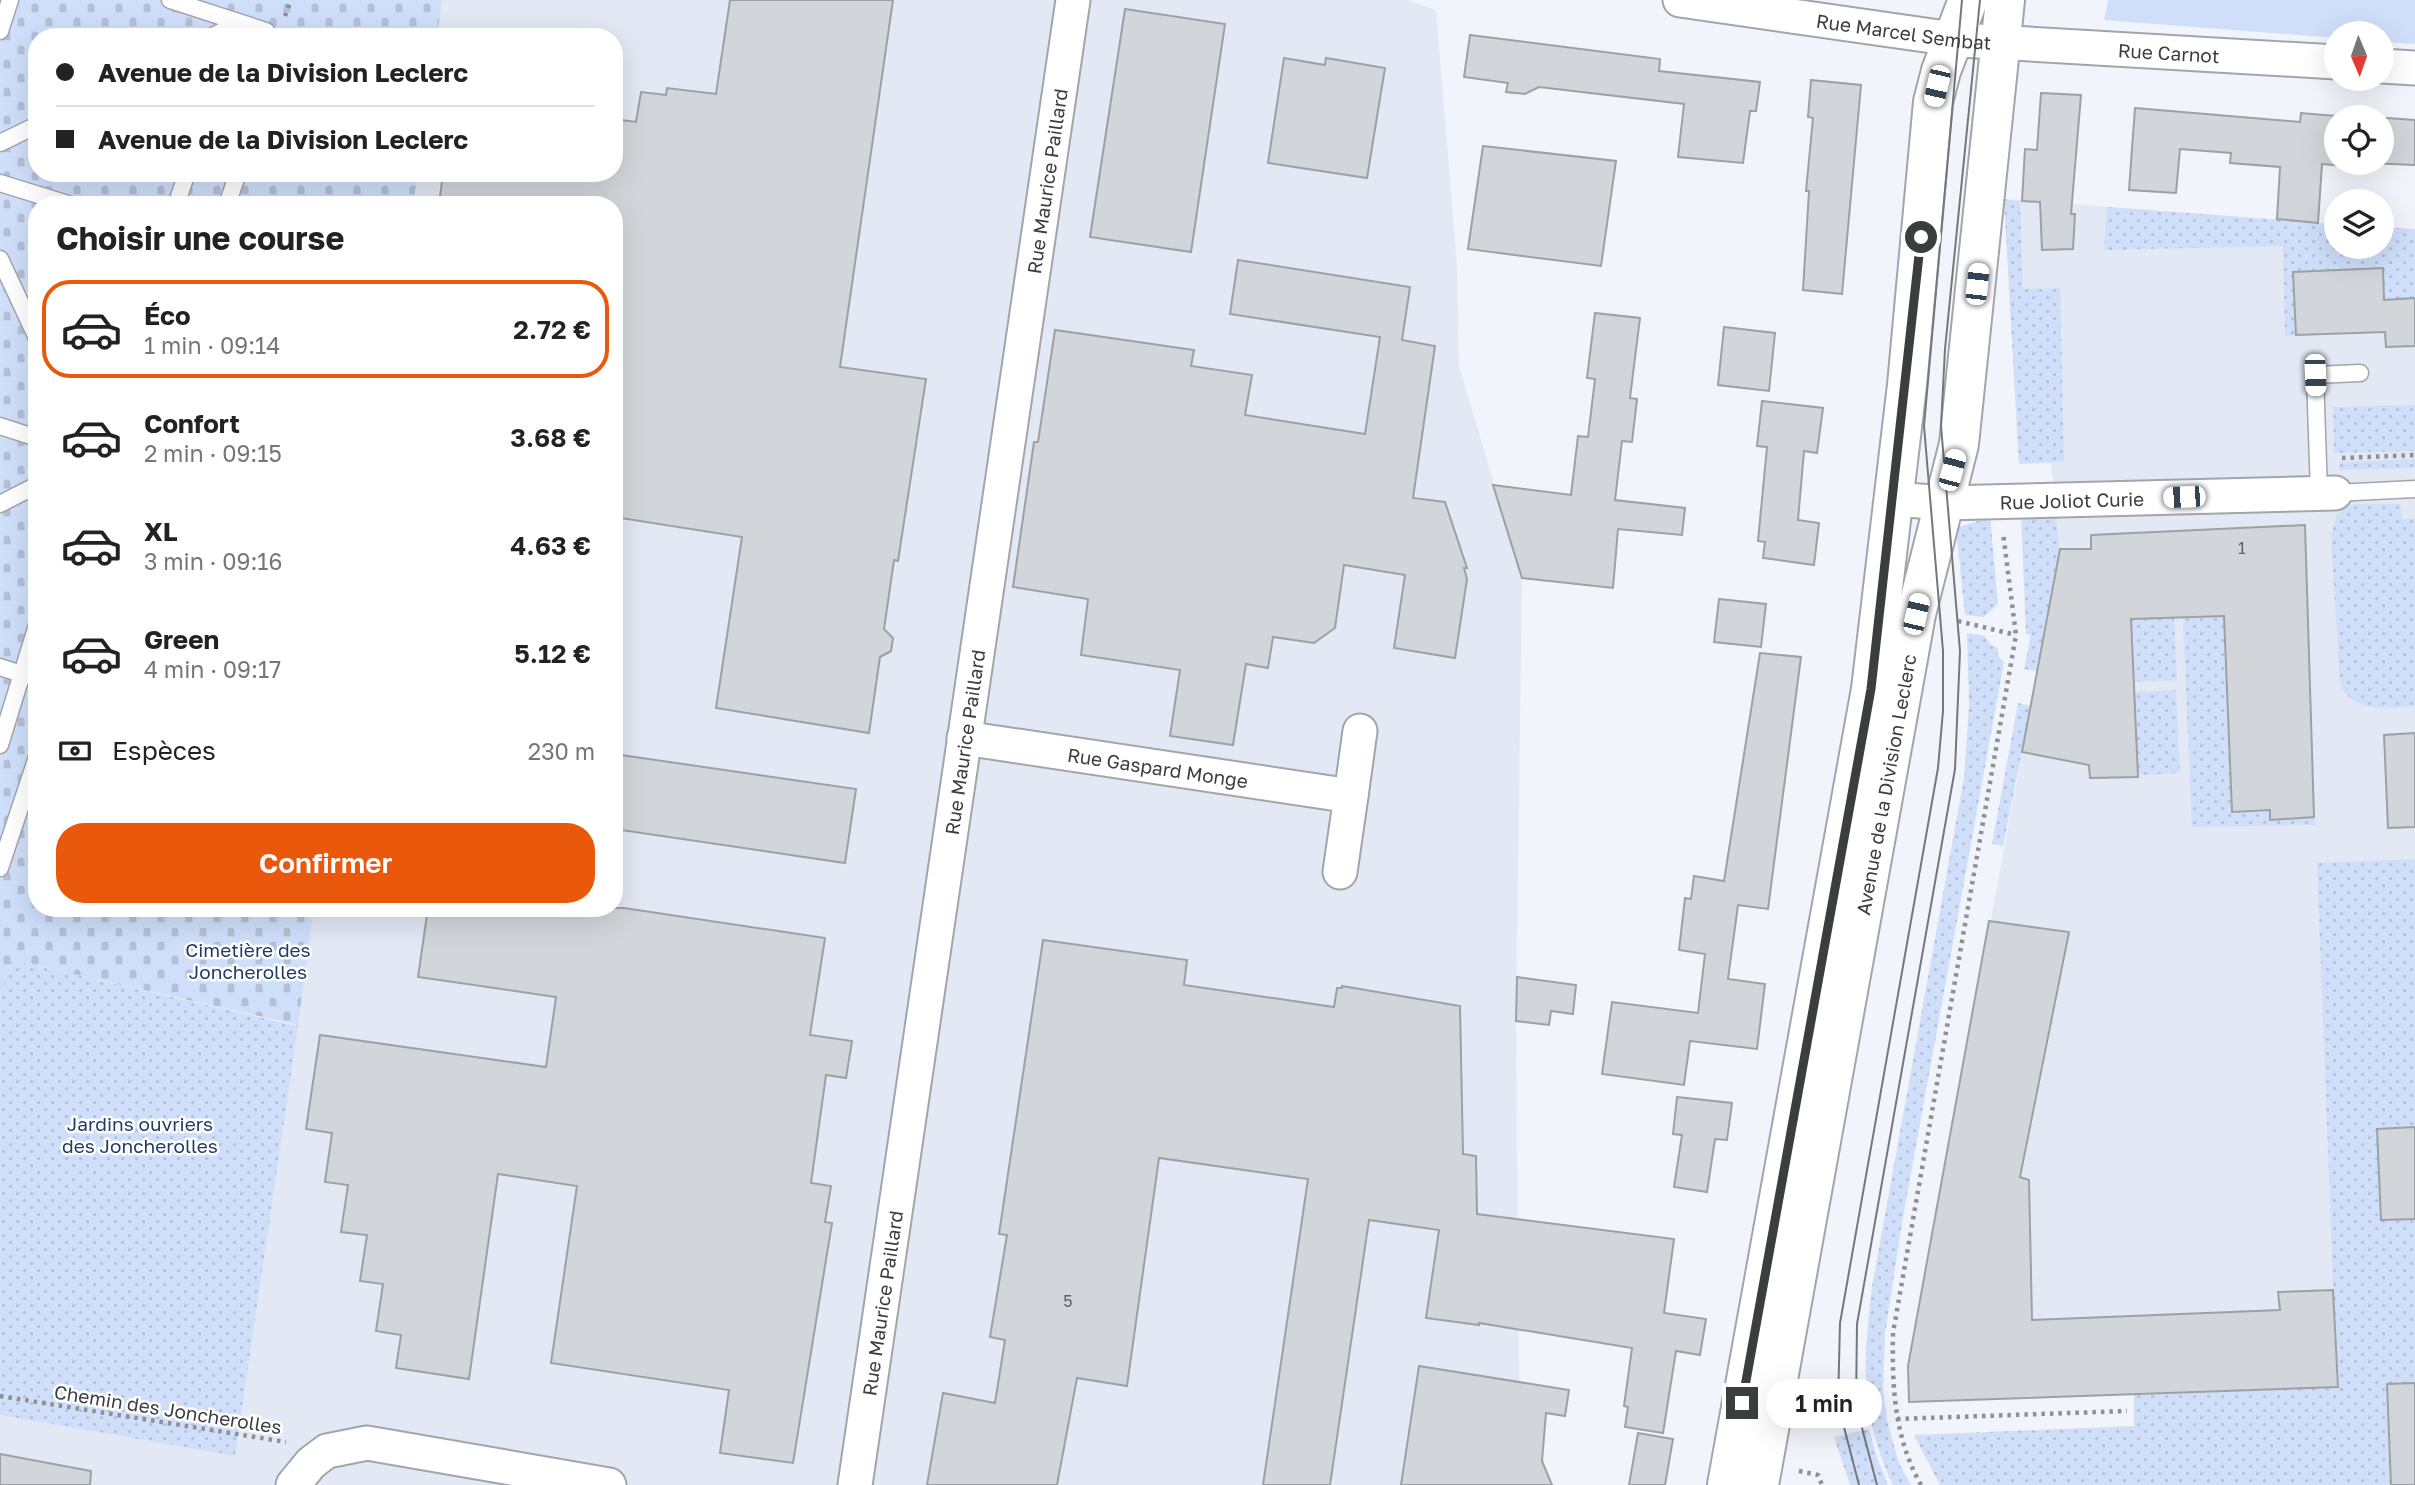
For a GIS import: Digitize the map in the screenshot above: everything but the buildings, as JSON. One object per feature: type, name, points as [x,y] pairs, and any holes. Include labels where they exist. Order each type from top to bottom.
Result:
[{"type":"street","name":"Rue Maurice Paillard","points":[[855,1485],[1073,0]]},
{"type":"street","name":"Rue Marcel Sembat","points":[[1680,0],[1952,39],[2001,42]]},
{"type":"street","name":"Avenue de la Division Leclerc","points":[[1727,1485],[1871,689],[1894,499],[1934,102],[1952,39],[1968,0]]},
{"type":"street","name":"Avenue de la Division Leclerc","points":[[1774,1477],[1916,614],[1959,444],[2005,0]]},
{"type":"street","name":"Rue Carnot","points":[[2001,42],[2324,61]]},
{"type":"street","points":[[2394,66],[2415,68]]},
{"type":"street","name":"Rue Joliot Curie","points":[[1894,499],[1943,503],[2327,493]]},
{"type":"street","points":[[1340,872],[1360,731]]},
{"type":"street","name":"Rue Gaspard Monge","points":[[964,738],[1351,796]]},
{"type":"street","points":[[293,1485],[311,1463],[331,1449],[354,1444],[376,1444],[609,1485]]},
{"type":"lane","points":[[0,31],[10,0]]},
{"type":"lane","points":[[170,0],[233,28]]},
{"type":"lane","points":[[0,144],[28,130]]},
{"type":"lane","points":[[0,183],[42,196]]},
{"type":"lane","points":[[0,259],[28,319]]},
{"type":"lane","points":[[2360,373],[2315,375],[2318,459],[2327,493],[2415,489]]},
{"type":"lane","points":[[0,426],[28,435]]},
{"type":"lane","points":[[0,504],[28,490]]},
{"type":"lane","points":[[0,745],[28,653]]},
{"type":"lane","points":[[0,667],[28,676]]},
{"type":"lane","points":[[0,868],[28,798]]},
{"type":"path","points":[[2318,459],[2415,455]]},
{"type":"path","points":[[1921,1485],[1905,1454],[1897,1419],[1892,1379],[1893,1334],[2016,635],[1998,502]]},
{"type":"path","points":[[1958,621],[2016,635]]},
{"type":"path","name":"Chemin des Joncherolles","points":[[0,1396],[331,1449]]},
{"type":"path","points":[[1897,1419],[2127,1411]]},
{"type":"path","points":[[1774,1477],[1818,1475],[1822,1485]]},
{"type":"shaded area","points":[[442,0],[1407,0],[1436,10],[1457,266],[1459,366],[1522,578],[1516,1021],[1520,1485],[0,1485],[0,1415],[235,1456],[313,917],[623,917],[623,196],[414,196],[417,182],[623,182],[623,28],[438,28]]},
{"type":"shaded area","points":[[2004,199],[2324,223],[2324,259],[2394,259],[2394,241],[2415,231],[2415,1485],[2337,1387],[1909,1402],[1936,1214],[2060,549],[2051,463],[2019,464]]},
{"type":"green space","name":"Cimetière des Joncherolles","points":[[0,0],[442,0],[438,28],[28,28],[28,182],[417,182],[414,196],[28,196],[28,917],[313,917],[298,1025],[11,960],[0,995]]},
{"type":"green space","points":[[2108,0],[2415,0],[2415,44],[2394,43],[2394,21],[2324,21],[2324,37],[2104,20]]},
{"type":"green space","points":[[2004,199],[2020,201],[2023,289],[2060,288],[2064,461],[2019,464]]},
{"type":"green space","points":[[2107,207],[2324,223],[2324,259],[2394,259],[2394,228],[2415,229],[2415,298],[2384,300],[2383,268],[2293,273],[2296,335],[2285,336],[2283,246],[2104,250]]},
{"type":"green space","points":[[2415,405],[2415,451],[2334,453],[2333,407]]},
{"type":"green space","points":[[2415,459],[2415,468],[2340,470],[2339,462]]},
{"type":"green space","points":[[2350,504],[2400,504],[2402,519],[2415,519],[2415,706],[2383,708],[2363,705],[2346,694],[2340,684],[2331,535],[2337,515]]},
{"type":"green space","points":[[2021,514],[2056,515],[2060,549],[2038,671],[2024,669],[2031,635],[2026,634]]},
{"type":"green space","points":[[1990,517],[1998,604],[1984,617],[1965,615],[1956,528]]},
{"type":"green space","points":[[2224,616],[2227,706],[2242,705],[2228,721],[2232,812],[2270,810],[2271,820],[2314,817],[2315,825],[2192,827],[2183,617]]},
{"type":"green space","points":[[2174,617],[2177,680],[2134,682],[2131,619]]},
{"type":"green space","points":[[1967,633],[1985,636],[1991,645],[1998,648],[1998,656],[2004,662],[1902,1223],[1885,1334],[1883,1389],[1887,1421],[1899,1463],[1911,1485],[1893,1485],[1882,1460],[1869,1411],[1866,1364],[1869,1314],[1964,778],[1969,705]]},
{"type":"green space","points":[[2176,690],[2180,773],[2138,775],[2134,692]]},
{"type":"green space","points":[[2018,703],[2031,706],[2003,846],[1992,844]]},
{"type":"green space","points":[[2415,859],[2415,1485],[1940,1485],[1914,1435],[2134,1426],[2134,1395],[2337,1387],[2317,863]]},
{"type":"green space","name":"Jardins ouvriers des Joncherolles","points":[[11,960],[298,1026],[235,1456],[0,1415],[0,995]]},
{"type":"green space","points":[[1869,1429],[1888,1485],[1850,1485],[1834,1437]]},
{"type":"tram line","points":[[1859,1485],[1838,1404],[1840,1323],[1938,768],[1943,711],[1943,651],[1924,426],[1962,0]]},
{"type":"tram line","points":[[1877,1485],[1856,1405],[1857,1324],[1955,769],[1960,651],[1941,426],[1945,349],[1980,0]]},
{"type":"route","points":[[1742,1403],[1871,689],[1907,385],[1921,237]]}]
